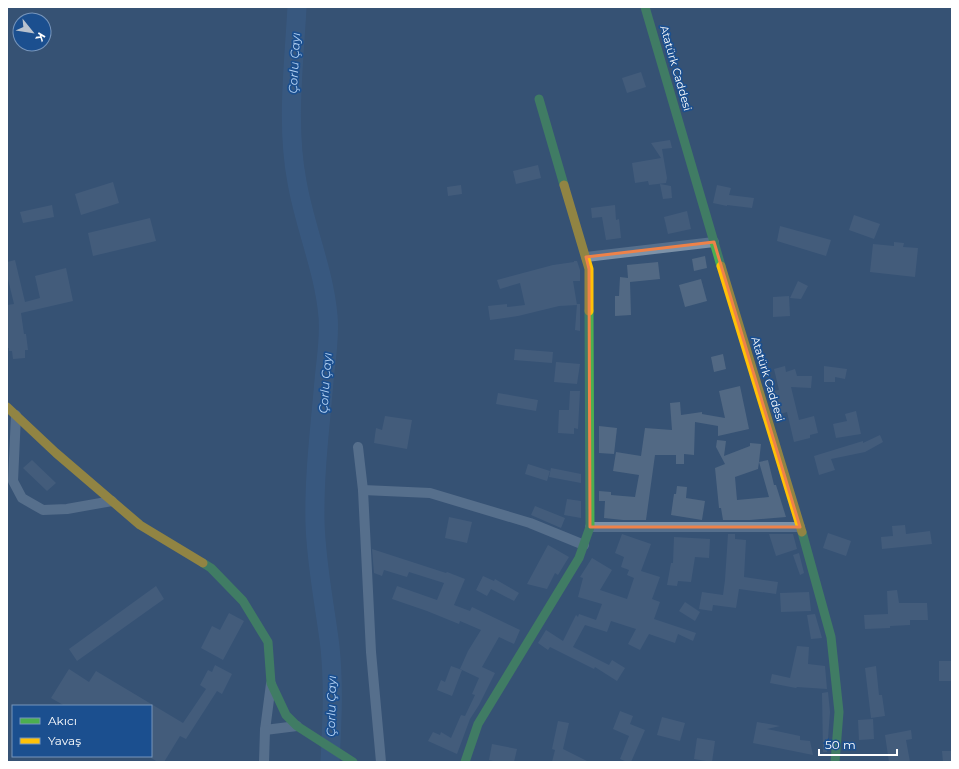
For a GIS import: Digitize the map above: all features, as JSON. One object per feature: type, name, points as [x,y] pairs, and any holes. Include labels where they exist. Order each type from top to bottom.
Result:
[{"type":"street","name":"Atatürk Caddesi","points":[[645,7],[800,527],[831,638],[839,712],[835,762]]},
{"type":"street","points":[[465,762],[478,724],[579,558],[587,536],[589,269],[539,99]]},
{"type":"street","points":[[586,257],[714,242]]},
{"type":"street","points":[[7,407],[56,454],[140,525],[211,568],[244,601],[268,642],[271,683],[265,730],[264,762]]},
{"type":"street","points":[[16,416],[13,481],[22,498],[43,510],[67,509],[112,501]]},
{"type":"street","points":[[358,447],[363,490],[371,652],[381,762]]},
{"type":"street","points":[[363,490],[430,493],[530,523],[569,539],[587,536],[800,527]]},
{"type":"street","points":[[271,683],[286,715],[297,726],[353,762]]},
{"type":"street","points":[[265,730],[297,726]]},
{"type":"highlighted area","points":[[714,242],[800,527],[590,527],[589,269],[586,257]]},
{"type":"building","points":[[641,72],[646,87],[627,93],[622,78]]},
{"type":"building","points":[[670,140],[672,148],[662,149],[667,178],[666,183],[649,185],[648,181],[635,183],[632,163],[661,158],[651,143]]},
{"type":"building","points":[[538,165],[541,178],[516,184],[513,171]]},
{"type":"building","points":[[113,182],[119,203],[81,215],[75,194]]},
{"type":"building","points":[[660,184],[671,186],[672,198],[663,199]]},
{"type":"building","points":[[461,185],[462,194],[448,196],[447,187]]},
{"type":"building","points":[[717,185],[731,188],[729,195],[754,198],[752,208],[713,203]]},
{"type":"building","points":[[52,205],[54,217],[23,223],[20,212]]},
{"type":"building","points":[[615,205],[616,220],[619,219],[621,238],[606,240],[602,217],[592,218],[591,208]]},
{"type":"building","points":[[687,211],[691,229],[668,234],[664,217]]},
{"type":"building","points":[[854,215],[880,224],[874,239],[849,230]]},
{"type":"building","points":[[150,218],[156,241],[93,256],[88,233]]},
{"type":"building","points":[[780,226],[831,240],[826,256],[777,241]]},
{"type":"building","points":[[894,242],[904,243],[903,247],[918,248],[915,277],[870,272],[873,244],[894,246]]},
{"type":"building","points":[[705,256],[707,268],[694,271],[692,259]]},
{"type":"building","points":[[15,260],[25,302],[40,298],[35,276],[66,268],[73,301],[21,313],[28,350],[25,350],[25,358],[13,359],[12,351],[9,351],[9,348],[7,348],[7,305],[14,304],[7,275],[7,262]]},
{"type":"building","points":[[577,261],[580,270],[580,281],[573,281],[577,305],[559,306],[518,316],[490,320],[488,306],[507,304],[507,307],[525,305],[520,283],[500,289],[497,280]]},
{"type":"building","points":[[658,262],[660,279],[630,282],[631,315],[615,316],[615,296],[619,296],[620,277],[628,278],[627,265]]},
{"type":"building","points":[[701,279],[707,301],[685,307],[679,285]]},
{"type":"building","points":[[798,281],[808,286],[801,299],[790,298]]},
{"type":"building","points":[[789,296],[790,316],[773,317],[773,297]]},
{"type":"building","points":[[577,304],[580,304],[580,331],[575,330]]},
{"type":"building","points":[[515,349],[553,352],[552,363],[514,360]]},
{"type":"building","points":[[723,354],[726,369],[714,372],[711,357]]},
{"type":"building","points":[[556,362],[580,364],[577,384],[554,382]]},
{"type":"building","points":[[785,366],[786,372],[795,369],[797,376],[812,376],[811,388],[791,387],[799,420],[814,416],[818,433],[810,435],[810,438],[794,442],[787,412],[776,415],[769,392],[779,390],[774,369]]},
{"type":"building","points":[[824,366],[847,369],[845,379],[835,377],[835,382],[824,382]]},
{"type":"building","points":[[740,386],[749,429],[718,436],[718,426],[695,422],[694,455],[684,454],[684,464],[676,464],[676,455],[655,455],[646,520],[604,518],[605,501],[599,501],[599,491],[611,492],[611,495],[635,497],[639,475],[613,471],[616,452],[641,456],[645,428],[672,430],[670,403],[680,402],[681,415],[702,412],[702,414],[725,418],[719,391]]},
{"type":"building","points":[[570,391],[580,391],[578,429],[574,428],[574,434],[558,433],[559,410],[569,410]]},
{"type":"building","points":[[498,393],[538,400],[536,411],[496,404]]},
{"type":"building","points":[[856,411],[861,434],[836,438],[833,424],[847,421],[845,414]]},
{"type":"building","points":[[385,416],[412,420],[407,449],[374,443],[376,428],[382,430]]},
{"type":"building","points":[[599,426],[617,428],[614,454],[599,453]]},
{"type":"building","points":[[880,435],[883,442],[865,452],[831,459],[835,470],[819,475],[814,456],[863,441],[863,443]]},
{"type":"building","points":[[717,440],[726,441],[724,456],[750,446],[750,443],[761,444],[759,462],[768,460],[774,485],[776,485],[786,517],[750,520],[723,520],[721,508],[719,508],[715,468],[725,464],[716,447]],"holes":[[[759,462],[769,497],[737,500],[735,477],[758,469]]]},
{"type":"building","points":[[32,460],[56,483],[47,491],[23,468]]},
{"type":"building","points":[[528,464],[550,471],[547,481],[525,474]]},
{"type":"building","points":[[551,468],[581,474],[581,483],[549,477]]},
{"type":"building","points":[[677,486],[687,487],[686,498],[705,501],[702,520],[671,515],[674,494],[676,494]]},
{"type":"building","points":[[567,499],[581,501],[581,518],[564,515]]},
{"type":"building","points":[[535,506],[565,518],[561,528],[531,515]]},
{"type":"building","points":[[449,517],[472,522],[467,543],[445,538]]},
{"type":"building","points":[[905,525],[906,534],[930,531],[932,544],[882,549],[881,537],[893,536],[892,526]]},
{"type":"building","points":[[828,533],[851,541],[846,556],[823,548]]},
{"type":"building","points":[[622,534],[651,544],[641,571],[660,577],[652,599],[660,602],[654,619],[696,633],[693,641],[678,634],[675,643],[649,634],[640,650],[628,644],[636,629],[611,621],[607,632],[585,625],[573,647],[609,665],[612,660],[625,668],[617,681],[595,667],[594,669],[550,647],[548,650],[538,643],[546,630],[563,641],[576,615],[578,617],[579,614],[596,620],[602,604],[578,597],[583,578],[580,577],[592,558],[612,570],[600,590],[627,599],[634,578],[627,575],[629,570],[621,567],[624,557],[615,553]]},
{"type":"building","points":[[728,534],[735,534],[735,539],[746,540],[744,577],[778,582],[776,594],[739,589],[736,608],[713,605],[712,611],[699,609],[702,592],[723,595]]},
{"type":"building","points":[[769,534],[793,534],[797,549],[776,556]]},
{"type":"building","points":[[674,537],[710,539],[709,558],[695,557],[691,582],[678,581],[677,586],[667,585],[671,563],[673,563]]},
{"type":"building","points":[[548,545],[569,557],[558,575],[555,573],[547,589],[527,584]]},
{"type":"building","points":[[372,549],[465,579],[454,605],[470,611],[472,607],[520,630],[514,644],[499,637],[482,667],[495,673],[479,705],[470,719],[457,754],[428,741],[433,732],[440,735],[441,732],[451,738],[461,715],[465,716],[475,695],[472,694],[479,678],[460,669],[468,651],[481,630],[460,621],[459,624],[392,599],[397,586],[437,600],[444,583],[409,572],[407,577],[384,570],[382,576],[374,573]]},
{"type":"building","points":[[799,553],[804,573],[800,575],[793,555]]},
{"type":"building","points":[[483,576],[494,581],[495,579],[519,593],[514,601],[491,589],[487,596],[476,590]]},
{"type":"building","points":[[156,586],[164,599],[77,661],[69,649]]},
{"type":"building","points":[[897,590],[899,603],[927,603],[928,620],[910,620],[910,625],[890,626],[890,628],[865,629],[864,615],[888,614],[887,591]]},
{"type":"building","points":[[809,592],[811,611],[781,612],[780,593]]},
{"type":"building","points":[[685,602],[700,612],[695,621],[679,611]]},
{"type":"building","points":[[229,613],[244,621],[223,660],[201,648],[212,626],[220,630]]},
{"type":"building","points":[[815,614],[822,638],[811,639],[807,615]]},
{"type":"building","points":[[797,646],[809,647],[808,664],[825,666],[827,689],[796,688],[770,683],[772,674],[790,678]]},
{"type":"building","points":[[939,661],[952,661],[952,681],[939,681]]},
{"type":"building","points":[[215,665],[232,674],[222,694],[217,691],[186,739],[180,736],[164,762],[158,762],[151,758],[152,705],[63,705],[51,698],[69,669],[89,682],[96,671],[183,723],[206,689],[200,685],[208,670],[212,672]]},
{"type":"building","points":[[451,666],[462,670],[452,696],[437,690],[441,680],[445,682]]},
{"type":"building","points":[[876,666],[879,695],[882,695],[885,716],[871,718],[865,668]]},
{"type":"building","points":[[828,692],[830,712],[827,752],[823,752],[822,693]]},
{"type":"building","points":[[620,711],[633,716],[630,724],[645,730],[631,762],[620,759],[629,736],[613,729]]},
{"type":"building","points":[[662,717],[685,723],[680,741],[657,735]]},
{"type":"building","points":[[873,719],[874,739],[859,740],[858,720]]},
{"type":"building","points":[[558,721],[569,723],[563,749],[589,762],[552,762],[555,750],[552,749]]},
{"type":"building","points":[[757,722],[780,726],[767,729],[800,736],[800,740],[810,741],[813,755],[753,743]]},
{"type":"building","points":[[911,730],[912,739],[906,740],[910,762],[889,762],[885,735]]},
{"type":"building","points":[[697,738],[715,741],[712,762],[694,759]]},
{"type":"building","points":[[492,744],[517,749],[514,762],[498,762],[489,760]]},
{"type":"building","points":[[942,751],[952,751],[952,762],[943,762]]},
{"type":"waterway","name":"Çorlu Çayı","points":[[297,7],[291,116],[294,160],[300,199],[323,282],[328,316],[328,348],[315,487],[315,522],[317,553],[330,647],[332,676],[330,762]]},
{"type":"traffic: fast","points":[[645,7],[721,266]]},
{"type":"traffic: fast","points":[[539,99],[564,185]]},
{"type":"traffic: fast","points":[[465,762],[478,724],[579,558],[590,527],[589,311]]},
{"type":"traffic: fast","points":[[802,532],[831,637],[839,712],[835,762]]},
{"type":"traffic: fast","points":[[203,563],[211,568],[243,601],[268,642],[271,683],[286,715],[297,726],[353,762]]},
{"type":"traffic: slow","points":[[564,185],[589,269],[589,311]]},
{"type":"traffic: slow","points":[[721,266],[802,532]]},
{"type":"traffic: slow","points":[[7,407],[56,453],[140,525],[203,563]]}]
